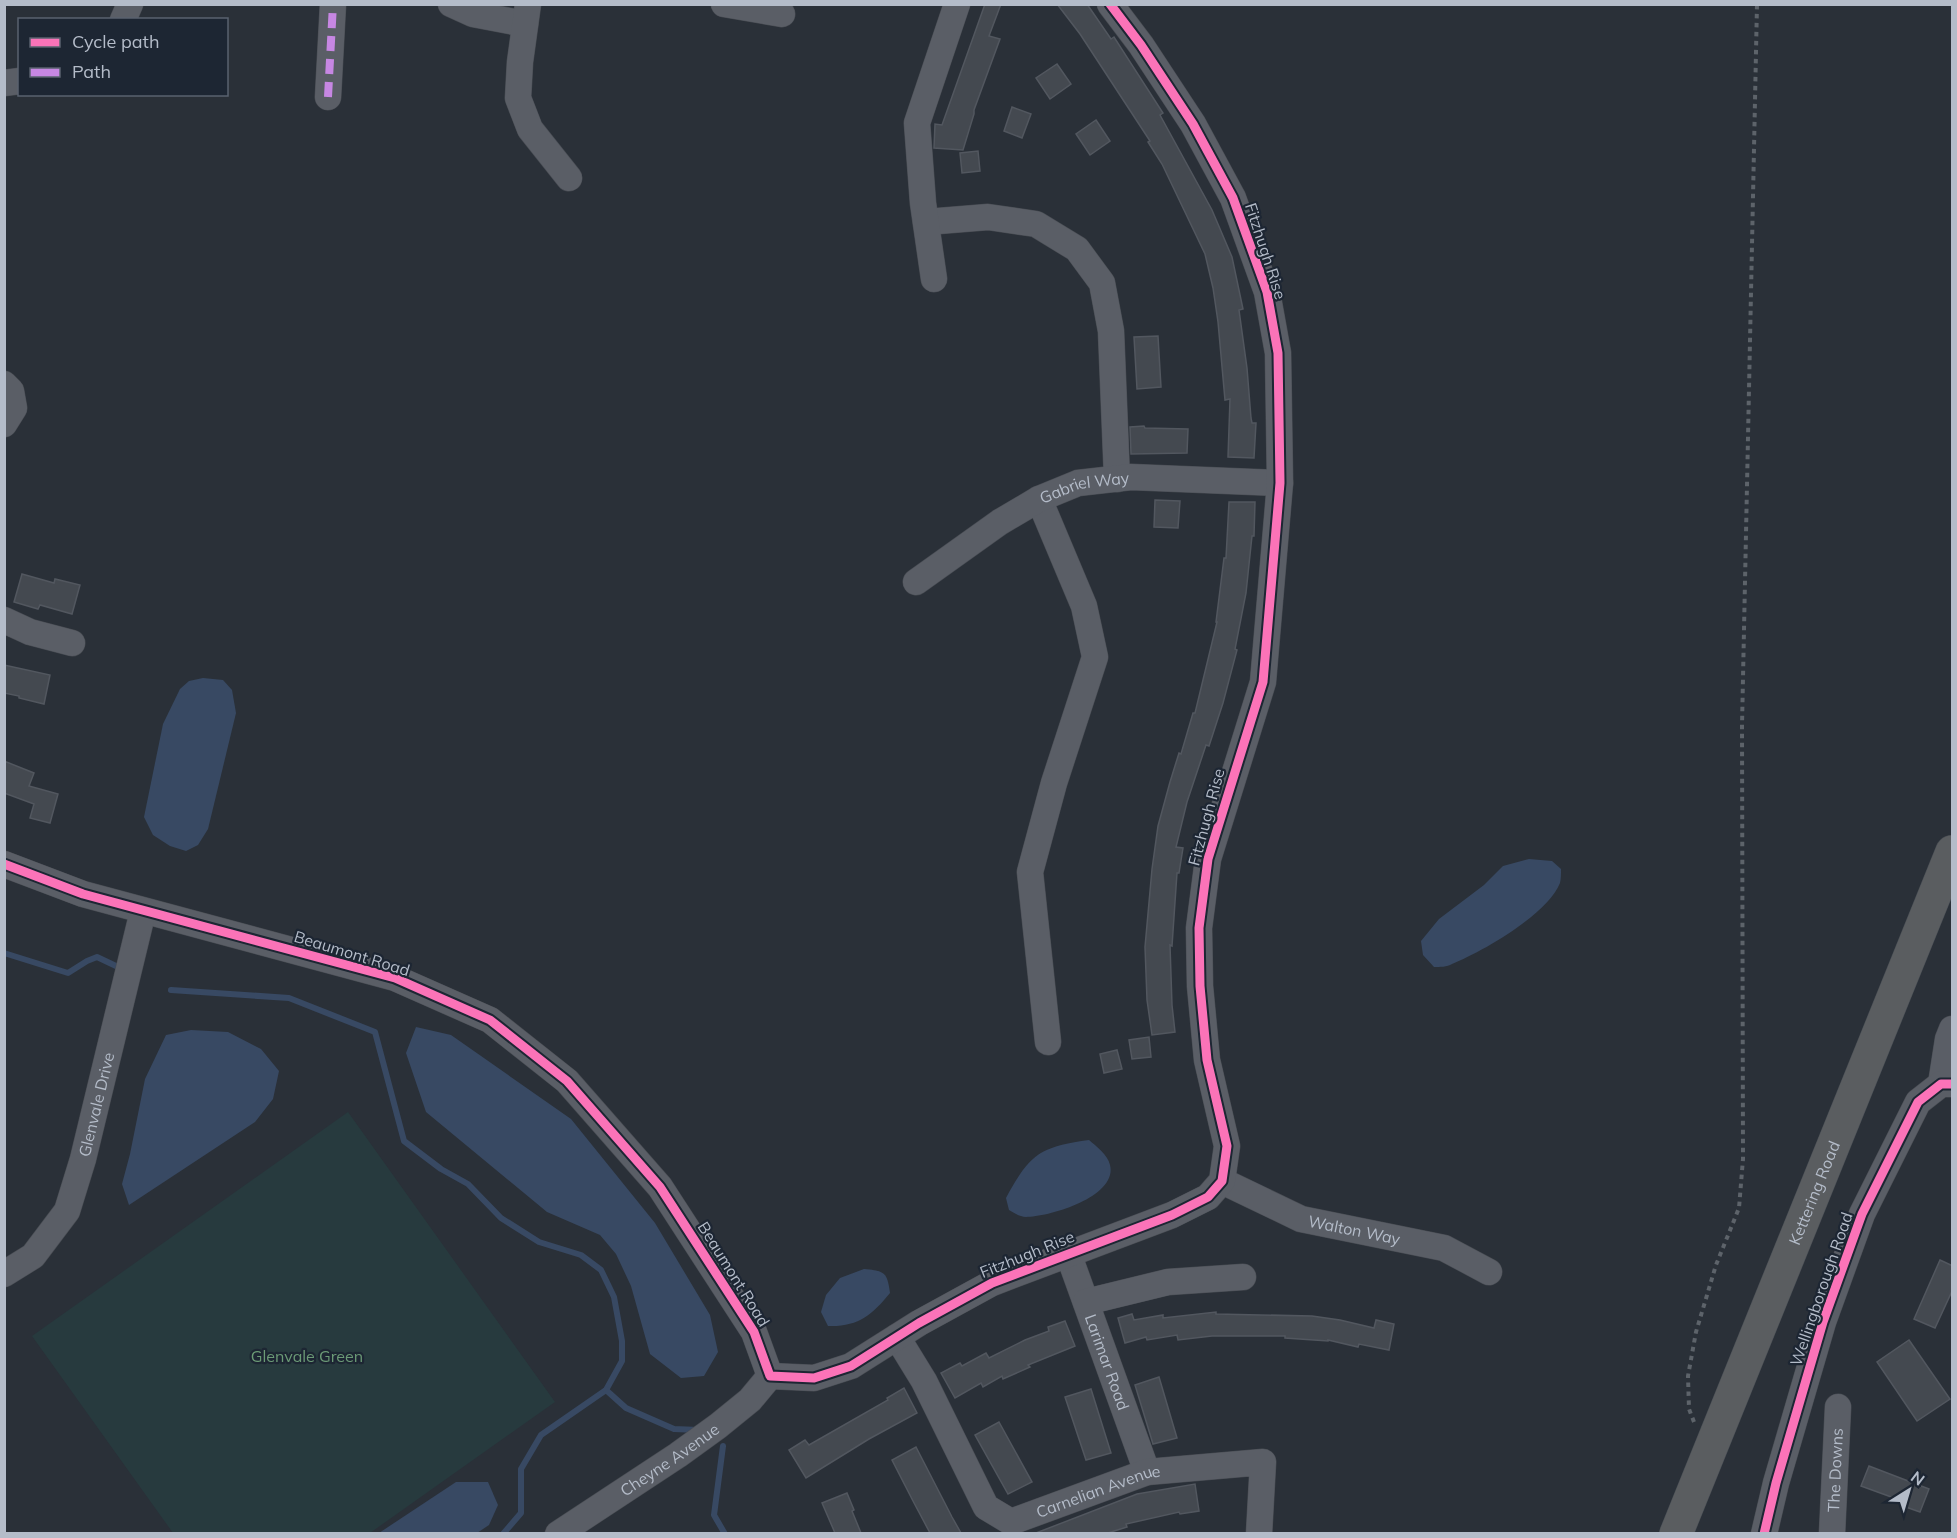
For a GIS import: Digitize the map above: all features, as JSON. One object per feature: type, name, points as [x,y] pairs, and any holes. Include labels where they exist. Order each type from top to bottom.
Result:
[{"type":"highway","name":"Kettering Road","points":[[1676,1533],[1953,852]]},
{"type":"street","points":[[124,18],[130,4]]},
{"type":"street","points":[[328,97],[333,4]]},
{"type":"street","points":[[452,4],[472,14],[526,14],[518,98],[530,129],[569,178]]},
{"type":"street","points":[[724,4],[782,14]]},
{"type":"street","points":[[934,279],[917,123],[957,4]]},
{"type":"street","name":"Fitzhugh Rise","points":[[770,1376],[814,1378],[850,1366],[992,1283],[1172,1215],[1208,1197],[1222,1181],[1227,1146],[1207,1060],[1200,986],[1199,928],[1208,859],[1263,682],[1280,483],[1278,353],[1267,292],[1233,198],[1194,124],[1141,45],[1110,4]]},
{"type":"street","points":[[926,222],[988,218],[1036,224],[1077,249],[1102,283],[1111,331],[1118,479]]},
{"type":"street","points":[[4,384],[11,391],[14,408],[4,424]]},
{"type":"street","name":"Gabriel Way","points":[[916,582],[1000,522],[1039,498],[1078,483],[1131,477],[1280,483]]},
{"type":"street","points":[[1039,498],[1084,606],[1095,657],[1053,783],[1030,872],[1048,1042]]},
{"type":"street","points":[[4,620],[30,632],[72,643]]},
{"type":"street","name":"Beaumont Road","points":[[4,864],[83,894],[395,978],[490,1020],[567,1081],[660,1187],[754,1332],[770,1376]]},
{"type":"street","name":"Glenvale Drive","points":[[4,1274],[33,1256],[67,1211],[83,1160],[143,911]]},
{"type":"street","name":"Wellingborough Road","points":[[1764,1533],[1776,1483],[1823,1322],[1862,1214],[1918,1102],[1947,1084],[1948,1039],[1953,1029]]},
{"type":"street","name":"Walton Way","points":[[1222,1181],[1301,1219],[1444,1248],[1489,1272]]},
{"type":"street","name":"Larimar Road","points":[[1068,1253],[1147,1472]]},
{"type":"street","points":[[1086,1302],[1168,1282],[1243,1277]]},
{"type":"street","name":"Carnelian Avenue","points":[[897,1337],[924,1381],[986,1507],[1008,1528],[1147,1472],[1263,1462],[1259,1533]]},
{"type":"street","name":"Cheyne Avenue","points":[[558,1533],[678,1455],[750,1401],[770,1376]]},
{"type":"street","name":"The Downs","points":[[1833,1533],[1838,1407]]},
{"type":"path","points":[[1708,1454],[1689,1409],[1688,1376],[1696,1332],[1716,1265],[1739,1208],[1743,1159],[1742,726],[1757,4]]},
{"type":"green space","name":"Glenvale Green","points":[[348,1112],[555,1402],[370,1533],[173,1533],[32,1336]]},
{"type":"water","points":[[203,678],[223,680],[232,690],[236,713],[208,829],[198,845],[186,851],[170,846],[153,835],[144,817],[163,724],[180,689],[189,681]]},
{"type":"water","points":[[1529,859],[1552,861],[1561,869],[1560,883],[1553,895],[1513,931],[1480,951],[1450,965],[1434,967],[1423,955],[1421,941],[1439,919],[1484,885],[1503,866]]},
{"type":"water","points":[[416,1027],[451,1035],[571,1119],[655,1223],[710,1315],[718,1352],[704,1376],[681,1378],[650,1354],[631,1286],[616,1254],[600,1235],[547,1212],[426,1112],[406,1053]]},
{"type":"water","points":[[191,1030],[228,1032],[261,1049],[279,1071],[273,1099],[255,1122],[129,1205],[122,1184],[145,1079],[166,1035]]},
{"type":"water","points":[[1089,1140],[1104,1154],[1110,1165],[1110,1176],[1093,1196],[1065,1209],[1037,1216],[1024,1217],[1009,1210],[1006,1198],[1022,1171],[1038,1155],[1058,1146]]},
{"type":"water","points":[[864,1269],[884,1274],[890,1293],[877,1308],[864,1318],[839,1326],[828,1326],[821,1312],[826,1295],[840,1278]]},
{"type":"water","points":[[456,1482],[488,1482],[498,1505],[489,1525],[477,1533],[379,1533]]},
{"type":"building","points":[[985,4],[1001,4],[989,36],[1000,39],[974,110],[963,150],[934,148],[935,124],[942,125]]},
{"type":"building","points":[[1057,4],[1087,4],[1111,39],[1114,37],[1163,113],[1160,115],[1212,210],[1232,257],[1243,309],[1239,310],[1251,418],[1252,423],[1256,423],[1254,458],[1228,457],[1230,399],[1225,400],[1218,322],[1205,254],[1162,164],[1148,142],[1150,141],[1080,34]]},
{"type":"building","points":[[1057,64],[1071,84],[1050,99],[1036,78]]},
{"type":"building","points":[[1012,107],[1031,114],[1022,138],[1004,131]]},
{"type":"building","points":[[1096,120],[1110,141],[1090,155],[1076,134]]},
{"type":"building","points":[[978,151],[980,171],[962,173],[960,153]]},
{"type":"building","points":[[1158,336],[1161,387],[1137,389],[1134,337]]},
{"type":"building","points":[[1144,426],[1145,428],[1188,429],[1187,453],[1131,454],[1130,427]]},
{"type":"building","points":[[1155,500],[1180,501],[1178,528],[1154,527]]},
{"type":"building","points":[[1229,502],[1255,502],[1254,536],[1252,536],[1246,593],[1235,649],[1237,650],[1223,703],[1187,802],[1176,847],[1183,848],[1179,873],[1177,873],[1172,946],[1170,945],[1175,1032],[1152,1035],[1147,1000],[1145,947],[1158,826],[1179,753],[1181,754],[1193,713],[1195,713],[1217,622],[1224,558],[1226,558]]},
{"type":"building","points":[[22,574],[54,583],[55,579],[80,585],[72,614],[40,605],[38,609],[14,602]]},
{"type":"building","points":[[4,665],[50,675],[44,704],[4,693]]},
{"type":"building","points":[[4,761],[34,773],[29,786],[58,794],[50,823],[30,818],[34,804],[4,793]]},
{"type":"building","points":[[1149,1037],[1151,1057],[1132,1059],[1129,1040]]},
{"type":"building","points":[[1117,1050],[1122,1069],[1104,1073],[1100,1054]]},
{"type":"building","points":[[1940,1260],[1953,1266],[1953,1289],[1935,1328],[1914,1319]]},
{"type":"building","points":[[1216,1312],[1216,1314],[1312,1316],[1374,1328],[1376,1320],[1394,1324],[1389,1350],[1359,1344],[1358,1347],[1328,1340],[1285,1338],[1285,1336],[1212,1336],[1178,1340],[1177,1335],[1147,1340],[1146,1337],[1125,1343],[1118,1318],[1132,1314],[1134,1320],[1163,1315],[1163,1318]]},
{"type":"building","points":[[1065,1321],[1075,1346],[1028,1365],[1030,1367],[1003,1379],[1002,1376],[983,1387],[981,1383],[955,1398],[941,1373],[960,1363],[962,1366],[986,1353],[989,1358],[1049,1331],[1048,1327]]},
{"type":"building","points":[[1909,1340],[1950,1399],[1917,1421],[1877,1362]]},
{"type":"building","points":[[1159,1377],[1177,1438],[1153,1444],[1135,1385]]},
{"type":"building","points":[[904,1388],[917,1413],[869,1439],[806,1478],[789,1450],[805,1440],[809,1445],[888,1400],[887,1398]]},
{"type":"building","points":[[1091,1389],[1111,1453],[1086,1460],[1065,1397]]},
{"type":"building","points":[[999,1422],[1032,1482],[1008,1494],[975,1435]]},
{"type":"building","points":[[916,1447],[961,1533],[930,1533],[913,1501],[892,1460]]},
{"type":"building","points":[[1869,1466],[1929,1489],[1920,1512],[1903,1506],[1905,1502],[1861,1486]]},
{"type":"building","points":[[1195,1484],[1199,1511],[1180,1514],[1179,1512],[1126,1524],[1127,1527],[1108,1533],[1036,1533],[1137,1494]]},
{"type":"building","points":[[847,1493],[861,1533],[835,1533],[822,1503]]},
{"type":"waterway","points":[[4,953],[68,973],[97,957],[116,966]]},
{"type":"waterway","points":[[171,990],[289,998],[375,1032],[404,1141],[441,1169],[468,1184],[501,1218],[539,1242],[581,1255],[601,1270],[614,1297],[622,1341],[622,1361],[606,1390],[541,1435],[521,1469],[521,1513],[503,1534]]},
{"type":"waterway","points":[[606,1390],[626,1408],[674,1429],[699,1430]]},
{"type":"waterway","points":[[723,1446],[714,1515],[725,1534]]},
{"type":"marked path","points":[[328,97],[333,4]]},
{"type":"cycle path","points":[[4,864],[83,894],[395,978],[490,1020],[567,1081],[660,1187],[754,1332],[770,1376],[814,1378],[851,1366],[919,1323],[992,1283],[1172,1215],[1208,1197],[1222,1181],[1227,1146],[1207,1060],[1200,986],[1199,928],[1208,859],[1263,682],[1280,483],[1278,353],[1267,292],[1233,198],[1193,124],[1141,45],[1110,4]]},
{"type":"cycle path","points":[[1764,1534],[1776,1483],[1823,1322],[1862,1214],[1918,1102],[1941,1084],[1952,1084]]}]
